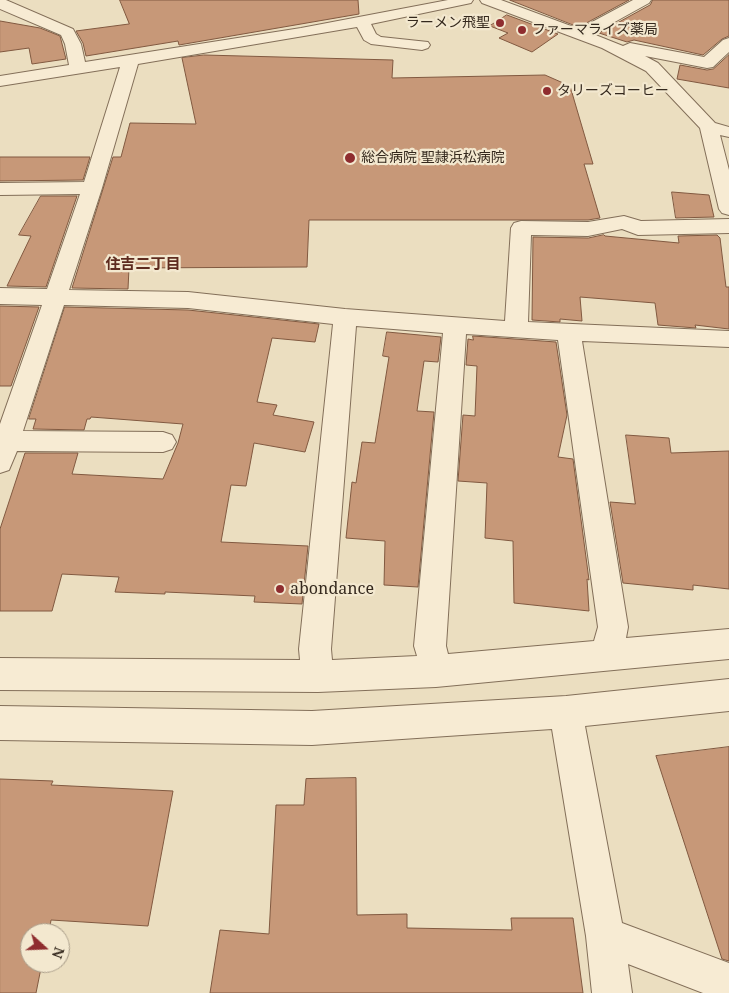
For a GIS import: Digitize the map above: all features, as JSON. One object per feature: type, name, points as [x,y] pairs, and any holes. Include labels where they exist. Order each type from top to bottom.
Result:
[{"type":"street","points":[[0,81],[370,20],[436,3],[466,0]]},
{"type":"street","points":[[487,0],[608,44],[641,60],[707,64],[729,68]]},
{"type":"street","points":[[580,35],[644,0]]},
{"type":"street","points":[[0,4],[67,32],[73,44],[78,68]]},
{"type":"street","points":[[370,20],[370,37],[377,40],[420,42]]},
{"type":"street","points":[[707,64],[729,43]]},
{"type":"street","points":[[131,59],[92,188],[2,448],[163,442]]},
{"type":"street","points":[[657,60],[709,127],[729,209]]},
{"type":"street","points":[[709,127],[729,132]]},
{"type":"street","points":[[0,189],[92,188]]},
{"type":"street","points":[[516,330],[521,228],[588,229],[624,222],[638,228],[729,226]]},
{"type":"street","points":[[0,296],[188,300],[345,316],[516,330],[729,339]]},
{"type":"street","points":[[318,676],[315,649],[345,316]]},
{"type":"street","points":[[436,671],[430,646],[455,325]]},
{"type":"street","points":[[569,332],[613,627],[607,656]]},
{"type":"street","points":[[0,674],[318,676],[436,671],[729,644]]},
{"type":"street","points":[[0,723],[312,728],[566,712],[729,695]]},
{"type":"street","points":[[566,712],[605,936],[612,993]]},
{"type":"street","points":[[605,936],[729,983]]},
{"type":"building","points":[[120,0],[358,0],[359,14],[179,45],[178,41],[86,56],[83,43],[76,31],[129,24]]},
{"type":"building","points":[[510,0],[629,0],[579,27]]},
{"type":"building","points":[[653,0],[729,0],[729,36],[722,39],[703,55],[634,40],[627,42],[599,33],[650,5]]},
{"type":"building","points":[[507,15],[558,34],[532,52],[499,38],[508,33],[490,26]]},
{"type":"building","points":[[0,21],[40,28],[60,36],[66,59],[32,64],[29,48],[0,52]]},
{"type":"building","points":[[204,55],[393,60],[392,78],[545,75],[570,86],[593,164],[584,164],[600,218],[588,220],[309,220],[307,267],[129,268],[128,289],[72,288],[113,157],[121,157],[130,123],[196,124],[182,58]]},
{"type":"building","points":[[729,55],[729,88],[677,79],[680,65],[707,70],[713,69]]},
{"type":"building","points":[[0,157],[90,157],[83,180],[0,181]]},
{"type":"building","points":[[672,192],[709,195],[714,217],[676,218]]},
{"type":"building","points":[[41,196],[77,196],[46,287],[7,286],[31,236],[19,235]]},
{"type":"building","points":[[604,235],[679,243],[678,236],[717,235],[720,238],[726,287],[729,287],[729,329],[695,325],[696,328],[658,325],[655,303],[580,297],[582,321],[560,319],[560,322],[532,320],[533,237],[588,238]]},
{"type":"building","points":[[0,306],[39,307],[11,386],[0,386]]},
{"type":"building","points":[[65,307],[188,310],[319,324],[315,342],[272,338],[257,402],[277,405],[273,415],[314,422],[305,452],[254,443],[246,486],[231,485],[221,542],[308,546],[302,604],[254,602],[255,596],[115,592],[119,577],[62,574],[52,611],[0,611],[0,529],[25,453],[78,453],[72,474],[163,479],[178,443],[183,424],[91,417],[87,419],[84,430],[33,429],[36,419],[29,419]]},
{"type":"building","points":[[387,332],[441,337],[438,362],[424,361],[417,411],[434,412],[418,587],[384,585],[385,541],[346,538],[352,482],[356,483],[362,442],[375,443],[389,357],[383,356]]},
{"type":"building","points":[[473,336],[556,342],[567,415],[558,457],[573,459],[589,580],[587,579],[589,611],[514,603],[513,541],[485,538],[487,483],[458,481],[463,415],[475,416],[477,366],[466,365],[468,339],[473,340]]},
{"type":"building","points":[[626,435],[669,438],[671,453],[729,451],[729,589],[693,585],[693,590],[623,583],[610,502],[635,504]]},
{"type":"building","points":[[729,747],[729,961],[722,959],[656,756]]},
{"type":"building","points":[[356,778],[357,915],[407,914],[407,928],[512,930],[511,918],[573,918],[583,993],[210,993],[220,930],[269,934],[276,805],[304,805],[306,779]]},
{"type":"building","points":[[0,779],[53,781],[51,785],[173,791],[148,926],[51,920],[51,923],[20,923],[20,973],[40,973],[36,993],[0,993]]},
{"type":"place","name":"ラーメン飛聖","points":[[500,23]]},
{"type":"place","name":"ファーマライズ薬局","points":[[522,30]]},
{"type":"place","name":"タリーズコーヒー","points":[[547,91]]},
{"type":"place","name":"総合病院 聖隷浜松病院","points":[[350,158]]},
{"type":"place","name":"abondance","points":[[280,589]]},
{"type":"district","name":"住吉二丁目","points":[[143,265]]}]
